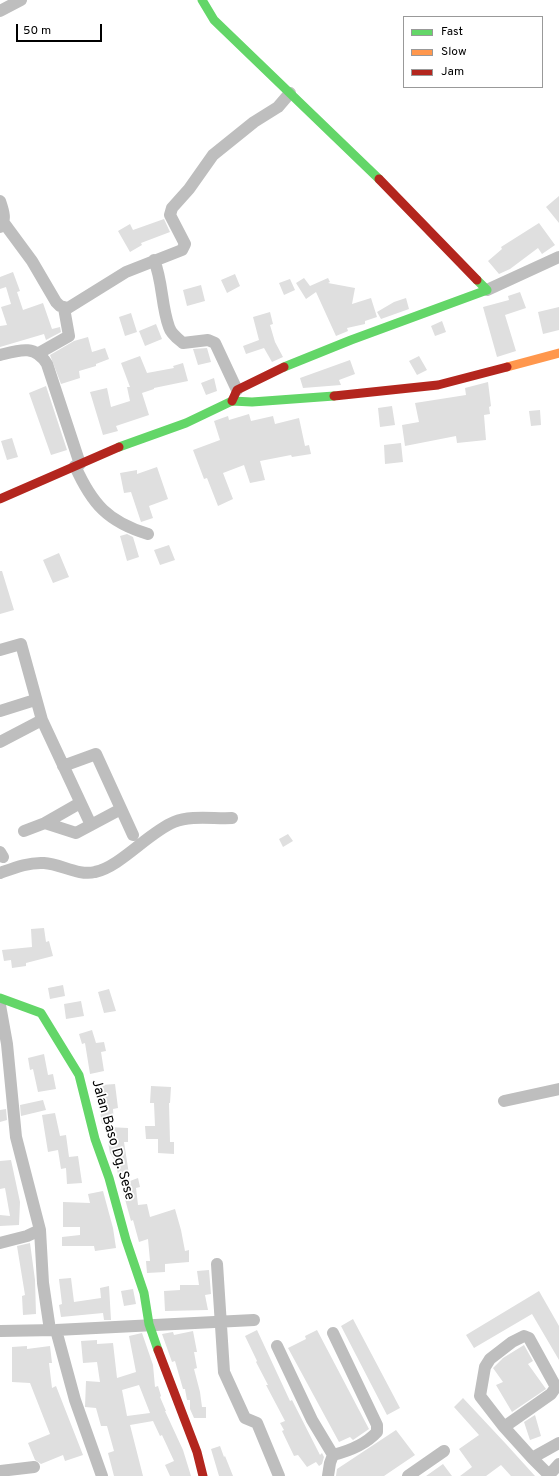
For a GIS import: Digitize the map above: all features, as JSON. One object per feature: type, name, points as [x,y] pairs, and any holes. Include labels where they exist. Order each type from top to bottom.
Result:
[{"type":"street","points":[[0,10],[21,0]]},
{"type":"street","points":[[202,0],[214,20],[404,204],[487,290]]},
{"type":"street","points":[[64,308],[126,272],[154,260],[177,254],[185,246],[170,215],[171,211],[189,189],[208,160],[254,122],[278,107],[290,93]]},
{"type":"street","points":[[0,201],[4,214],[2,225],[32,261],[56,302],[64,308],[69,336],[39,353]]},
{"type":"street","points":[[0,499],[103,453],[186,423],[286,366],[351,340],[487,290],[559,257]]},
{"type":"street","points":[[154,260],[160,274],[169,328],[176,338],[183,343],[208,340],[215,343],[235,396],[252,402],[410,389],[479,375],[559,353]]},
{"type":"street","points":[[0,355],[19,350],[32,350],[39,353],[47,364],[85,488],[100,508],[123,526],[148,534]]},
{"type":"street","points":[[0,650],[21,644],[42,720],[91,825]]},
{"type":"street","points":[[0,711],[36,700]]},
{"type":"street","points":[[0,742],[42,720]]},
{"type":"street","points":[[63,766],[96,754],[134,835]]},
{"type":"street","points":[[24,831],[44,823],[80,803]]},
{"type":"street","points":[[44,823],[76,833],[121,809]]},
{"type":"street","points":[[0,873],[24,865],[38,863],[46,863],[84,873],[95,872],[105,868],[158,831],[184,818],[232,818]]},
{"type":"street","name":"Jalan Baso Dg. Sese","points":[[0,998],[40,1013],[72,1060],[79,1075],[95,1139],[109,1178],[126,1240],[144,1293],[149,1324],[166,1375],[197,1452],[203,1476]]},
{"type":"street","points":[[0,1005],[7,1044],[16,1137],[40,1230],[43,1283],[53,1330],[75,1400],[102,1476]]},
{"type":"street","points":[[504,1101],[559,1089]]},
{"type":"street","points":[[0,1244],[28,1236],[40,1230]]},
{"type":"street","points":[[217,1264],[224,1372],[245,1418],[257,1423],[279,1476]]},
{"type":"street","points":[[0,1331],[53,1330],[149,1324],[254,1320]]},
{"type":"street","points":[[328,1476],[330,1463],[333,1456],[346,1452],[366,1442],[377,1432],[377,1425],[333,1333]]},
{"type":"street","points":[[504,1427],[551,1394],[556,1387],[529,1338],[526,1336],[512,1342],[490,1359],[485,1367],[480,1396],[504,1427],[549,1476],[559,1464]]},
{"type":"street","points":[[277,1346],[312,1420],[333,1456]]},
{"type":"street","points":[[532,1458],[559,1443]]},
{"type":"street","points":[[408,1476],[444,1451]]},
{"type":"street","points":[[0,1471],[34,1467]]},
{"type":"building","points":[[559,196],[559,223],[546,207]]},
{"type":"building","points":[[164,219],[170,232],[141,243],[142,245],[130,252],[118,231],[130,224],[133,230]]},
{"type":"building","points":[[539,223],[555,245],[542,254],[538,248],[510,269],[499,274],[488,261],[502,249],[501,247]]},
{"type":"building","points":[[13,272],[20,291],[17,292],[23,310],[43,303],[52,329],[60,327],[61,332],[46,340],[44,334],[0,347],[0,326],[7,325],[1,307],[11,304],[6,287],[0,289],[0,277]]},
{"type":"building","points":[[235,274],[240,286],[227,293],[221,280]]},
{"type":"building","points":[[304,278],[310,286],[328,278],[330,282],[328,283],[355,288],[352,304],[371,298],[377,317],[365,321],[365,324],[347,328],[348,331],[336,336],[316,292],[306,299],[296,283]]},
{"type":"building","points":[[290,279],[295,290],[284,295],[279,283]]},
{"type":"building","points":[[201,285],[205,301],[187,306],[183,290]]},
{"type":"building","points":[[520,292],[526,308],[505,315],[516,351],[497,357],[483,307],[509,300],[508,296]]},
{"type":"building","points":[[406,298],[409,309],[381,319],[377,312],[394,302]]},
{"type":"building","points":[[559,307],[559,330],[543,334],[538,312]]},
{"type":"building","points":[[270,312],[273,324],[270,325],[275,342],[283,357],[272,362],[264,348],[246,354],[243,346],[259,340],[253,317]]},
{"type":"building","points":[[131,313],[137,332],[125,336],[119,317]]},
{"type":"building","points":[[442,321],[446,332],[435,336],[431,326]]},
{"type":"building","points":[[156,324],[162,339],[145,346],[139,331]]},
{"type":"building","points":[[88,337],[92,352],[105,348],[109,359],[96,364],[96,366],[79,371],[80,378],[61,384],[50,355],[74,341]]},
{"type":"building","points":[[207,348],[211,362],[198,365],[193,349]]},
{"type":"building","points":[[140,356],[147,373],[174,368],[173,366],[183,363],[188,381],[154,388],[142,393],[149,415],[116,426],[118,431],[103,435],[90,392],[107,388],[111,407],[130,401],[127,387],[130,387],[121,363]]},
{"type":"building","points":[[419,356],[427,370],[417,375],[409,361]]},
{"type":"building","points":[[350,360],[355,374],[339,380],[341,385],[303,388],[300,378]]},
{"type":"building","points":[[214,378],[217,391],[206,395],[201,383]]},
{"type":"building","points":[[488,382],[491,406],[489,407],[490,414],[484,415],[486,440],[457,443],[456,436],[405,446],[402,425],[419,422],[415,403],[466,395],[465,388]]},
{"type":"building","points":[[46,386],[67,450],[51,455],[29,393]]},
{"type":"building","points":[[392,406],[395,425],[380,427],[378,408]]},
{"type":"building","points":[[540,410],[541,425],[531,426],[529,411]]},
{"type":"building","points":[[249,414],[251,421],[273,416],[275,424],[299,418],[305,446],[309,445],[311,454],[292,457],[291,455],[260,461],[265,480],[250,483],[244,465],[223,473],[233,499],[218,506],[207,478],[204,479],[193,450],[220,440],[214,421],[228,416],[229,420]]},
{"type":"building","points":[[12,438],[18,457],[7,460],[1,441]]},
{"type":"building","points":[[401,443],[403,462],[385,464],[384,445]]},
{"type":"building","points":[[157,467],[168,499],[149,506],[153,518],[141,522],[131,492],[124,493],[120,473],[137,470],[137,474]]},
{"type":"building","points":[[127,534],[133,537],[139,557],[127,561],[120,536]]},
{"type":"building","points":[[169,545],[175,560],[160,565],[154,550]]},
{"type":"building","points":[[59,553],[69,577],[53,583],[43,560]]},
{"type":"building","points":[[0,571],[2,571],[14,610],[0,614]]},
{"type":"building","points":[[288,834],[293,841],[283,847],[279,839]]},
{"type":"building","points":[[44,928],[46,942],[49,941],[53,956],[26,963],[26,966],[12,968],[11,960],[4,961],[2,950],[32,947],[31,929]]},
{"type":"building","points":[[63,985],[65,996],[50,999],[48,988]]},
{"type":"building","points":[[109,989],[116,1011],[104,1013],[98,992]]},
{"type":"building","points":[[81,1001],[84,1016],[66,1019],[64,1004]]},
{"type":"building","points":[[92,1030],[96,1043],[104,1042],[106,1051],[101,1052],[104,1071],[90,1074],[85,1043],[82,1044],[79,1034]]},
{"type":"building","points":[[44,1054],[48,1075],[53,1074],[56,1089],[38,1092],[33,1069],[30,1070],[28,1058]]},
{"type":"building","points":[[115,1084],[118,1108],[113,1109],[114,1122],[102,1124],[98,1100],[104,1099],[102,1085]]},
{"type":"building","points":[[151,1086],[171,1087],[169,1103],[170,1142],[174,1142],[174,1154],[158,1153],[158,1139],[146,1139],[145,1126],[155,1126],[154,1103],[150,1103]]},
{"type":"building","points":[[43,1100],[46,1110],[21,1116],[20,1105]]},
{"type":"building","points":[[6,1109],[7,1120],[0,1122],[0,1110]]},
{"type":"building","points":[[55,1113],[60,1136],[66,1135],[69,1157],[78,1156],[82,1183],[67,1184],[66,1168],[61,1169],[58,1150],[48,1152],[42,1115]]},
{"type":"building","points":[[108,1127],[128,1128],[128,1142],[124,1142],[130,1181],[138,1178],[140,1187],[136,1188],[138,1205],[147,1204],[150,1217],[175,1209],[185,1251],[189,1250],[189,1262],[165,1264],[165,1272],[147,1273],[146,1261],[150,1261],[148,1239],[139,1242],[133,1220],[131,1221],[114,1159],[110,1153]]},
{"type":"building","points":[[11,1160],[20,1202],[19,1225],[0,1226],[0,1215],[10,1216],[5,1188],[0,1189],[0,1161]]},
{"type":"building","points":[[103,1191],[113,1228],[116,1248],[95,1251],[94,1246],[62,1246],[62,1237],[80,1235],[80,1227],[63,1227],[63,1202],[90,1203],[88,1194]]},
{"type":"building","points":[[30,1243],[35,1280],[36,1314],[23,1315],[22,1296],[25,1295],[17,1246]]},
{"type":"building","points":[[209,1270],[211,1294],[205,1295],[208,1310],[165,1311],[164,1291],[180,1290],[180,1285],[199,1285],[197,1271]]},
{"type":"building","points":[[71,1278],[74,1302],[101,1298],[100,1288],[109,1286],[111,1320],[104,1320],[103,1313],[61,1317],[59,1305],[62,1304],[59,1279]]},
{"type":"building","points":[[133,1289],[136,1304],[124,1306],[121,1291]]},
{"type":"building","points":[[539,1291],[559,1326],[559,1360],[532,1314],[474,1348],[466,1335]]},
{"type":"building","points":[[353,1319],[400,1408],[387,1415],[341,1326]]},
{"type":"building","points":[[257,1330],[290,1401],[292,1400],[320,1455],[322,1453],[324,1457],[322,1464],[319,1466],[316,1462],[307,1467],[298,1455],[294,1456],[282,1431],[284,1430],[280,1423],[285,1421],[266,1385],[268,1385],[245,1336]]},
{"type":"building","points":[[317,1330],[369,1429],[353,1440],[350,1437],[339,1442],[288,1348],[306,1339],[305,1336]]},
{"type":"building","points":[[193,1331],[197,1352],[194,1352],[197,1368],[194,1369],[202,1407],[206,1407],[206,1418],[194,1418],[190,1409],[190,1400],[187,1400],[185,1389],[183,1389],[175,1361],[172,1362],[162,1334],[173,1332],[174,1335]]},
{"type":"building","points":[[142,1333],[153,1365],[155,1387],[158,1386],[165,1411],[183,1450],[191,1476],[170,1476],[165,1465],[174,1461],[162,1435],[160,1436],[153,1421],[130,1425],[143,1476],[114,1476],[108,1453],[114,1451],[107,1426],[101,1426],[96,1408],[85,1407],[86,1381],[100,1382],[97,1362],[83,1363],[81,1341],[97,1340],[97,1344],[113,1343],[117,1378],[136,1372],[129,1336]],"holes":[[[139,1385],[150,1413],[127,1416],[122,1390]]]},
{"type":"building","points":[[524,1345],[533,1361],[528,1364],[546,1389],[512,1412],[496,1385],[503,1382],[493,1368],[503,1358]]},
{"type":"building","points":[[27,1346],[27,1349],[50,1346],[52,1363],[49,1363],[52,1388],[56,1386],[83,1455],[65,1461],[63,1455],[41,1464],[35,1460],[28,1443],[50,1434],[30,1383],[12,1382],[12,1347]]},
{"type":"building","points":[[463,1398],[535,1476],[511,1476],[501,1465],[486,1476],[460,1476],[472,1467],[459,1449],[479,1435],[454,1407]]},
{"type":"building","points":[[535,1415],[541,1436],[530,1440],[524,1422]]},
{"type":"building","points":[[396,1430],[415,1455],[384,1476],[336,1476],[337,1469]]},
{"type":"building","points":[[220,1446],[233,1476],[219,1476],[211,1449]]},
{"type":"building","points":[[443,1464],[452,1476],[426,1476]]},
{"type":"traffic: fast","points":[[202,0],[214,20],[379,179]]},
{"type":"traffic: fast","points":[[284,367],[351,340],[487,290],[477,280]]},
{"type":"traffic: fast","points":[[119,447],[186,423],[232,401],[252,402],[334,396]]},
{"type":"traffic: fast","points":[[0,998],[41,1013],[79,1075],[95,1139],[109,1178],[126,1240],[144,1293],[149,1324],[158,1350]]},
{"type":"traffic: slow","points":[[507,367],[559,353]]},
{"type":"traffic: jam","points":[[379,179],[477,280]]},
{"type":"traffic: jam","points":[[232,401],[237,390],[284,367]]},
{"type":"traffic: jam","points":[[334,396],[438,385],[507,367]]},
{"type":"traffic: jam","points":[[0,499],[119,447]]},
{"type":"traffic: jam","points":[[158,1350],[197,1452],[203,1476]]}]
